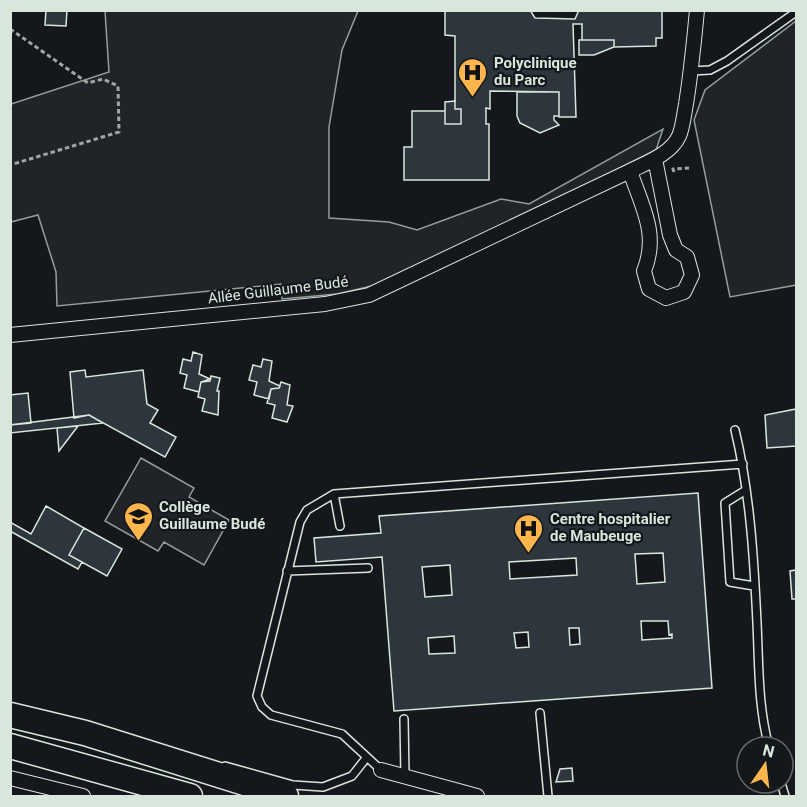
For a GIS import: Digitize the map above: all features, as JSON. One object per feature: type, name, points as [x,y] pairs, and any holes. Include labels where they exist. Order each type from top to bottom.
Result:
[{"type":"highway","points":[[10,715],[85,733],[286,796]]},
{"type":"highway","points":[[10,746],[190,796]]},
{"type":"street","name":"Allée Guillaume Budé","points":[[10,335],[325,304],[369,295],[655,159],[679,136],[692,71],[697,10]]},
{"type":"street","points":[[630,171],[652,237],[651,255],[644,271],[649,289],[666,298],[684,292],[692,275],[687,257],[676,250],[670,235],[655,159]]},
{"type":"street","points":[[381,770],[477,796]]},
{"type":"street","points":[[10,778],[82,796]]},
{"type":"lane","points":[[692,71],[710,70],[727,61],[796,12]]},
{"type":"lane","points":[[735,430],[746,490],[761,707],[767,735]]},
{"type":"lane","points":[[381,770],[342,734],[271,715],[262,707],[257,696],[300,522],[307,510],[334,494],[743,465]]},
{"type":"lane","points":[[746,490],[725,503],[730,582],[754,586]]},
{"type":"lane","points":[[334,494],[340,526]]},
{"type":"lane","points":[[287,571],[368,568]]},
{"type":"lane","points":[[540,713],[548,796]]},
{"type":"lane","points":[[404,719],[405,776]]},
{"type":"lane","points":[[168,759],[233,766],[293,785],[323,787],[352,776],[367,757]]},
{"type":"path","points":[[10,29],[88,83],[103,79],[118,86],[118,132],[10,165]]},
{"type":"path","points":[[674,174],[673,169],[689,168]]},
{"type":"shaded area","points":[[105,11],[358,11],[342,50],[329,127],[329,218],[389,222],[417,230],[501,199],[529,204],[663,129],[656,150],[389,282],[337,294],[282,299],[281,284],[57,306],[56,272],[38,215],[11,222],[11,104],[109,72]]},
{"type":"shaded area","points":[[796,21],[796,285],[730,297],[694,120],[705,90]]},
{"type":"shaded area","points":[[141,458],[194,488],[189,497],[229,520],[204,565],[164,542],[158,551],[105,521]]},
{"type":"building","points":[[46,10],[67,10],[66,26],[45,25]]},
{"type":"building","name":"Polyclinique du Parc","points":[[445,10],[530,10],[535,18],[575,19],[579,10],[662,10],[662,38],[656,38],[656,46],[614,47],[614,40],[582,40],[582,24],[573,24],[576,117],[559,117],[559,92],[490,91],[490,109],[486,108],[486,124],[489,124],[489,180],[404,180],[404,147],[412,147],[412,111],[445,111],[445,124],[461,124],[461,109],[455,109],[455,36],[445,35]]},
{"type":"building","points":[[579,40],[614,40],[614,47],[594,55],[579,55]]},
{"type":"building","points":[[517,92],[559,92],[559,116],[554,116],[554,120],[559,125],[540,133],[520,123],[517,116]]},
{"type":"building","points":[[455,101],[455,109],[461,109],[461,124],[445,124],[445,102]]},
{"type":"building","points":[[193,352],[202,355],[199,374],[210,379],[201,382],[199,392],[184,388],[187,375],[180,373],[183,359],[191,361]]},
{"type":"building","points":[[263,359],[272,361],[269,381],[280,386],[271,389],[269,399],[254,395],[257,382],[249,380],[253,365],[261,367]]},
{"type":"building","points":[[85,370],[86,377],[143,370],[147,404],[158,410],[150,423],[176,437],[165,457],[89,415],[74,418],[70,372]]},
{"type":"building","points":[[211,376],[220,378],[217,391],[219,391],[218,415],[202,411],[205,399],[198,397],[201,382],[210,381]]},
{"type":"building","points":[[281,382],[290,385],[287,405],[293,406],[287,422],[272,418],[275,405],[267,403],[271,389],[279,388]]},
{"type":"building","points":[[28,393],[31,423],[10,425],[10,395]]},
{"type":"building","points":[[796,409],[796,446],[767,448],[765,415]]},
{"type":"building","points":[[89,415],[103,423],[10,433],[10,425]]},
{"type":"building","points":[[78,426],[59,451],[57,428]]},
{"type":"building","points":[[698,493],[712,688],[394,711],[382,557],[316,562],[314,538],[381,533],[379,516]],"holes":[[[663,553],[665,582],[637,584],[635,554]],[[576,558],[577,575],[510,579],[509,562]],[[450,565],[452,595],[425,597],[422,567]],[[641,621],[668,621],[669,635],[672,634],[672,638],[642,640]],[[569,628],[579,628],[580,644],[570,645]],[[528,632],[529,647],[516,648],[514,633]],[[454,636],[455,653],[429,654],[428,638]]]},
{"type":"building","points":[[46,506],[84,528],[69,555],[82,562],[78,569],[10,531],[10,522],[31,534]]},
{"type":"building","points":[[84,528],[122,549],[107,576],[69,555]]},
{"type":"building","points":[[796,570],[796,599],[792,599],[790,571]]},
{"type":"building","points":[[572,768],[573,781],[556,782],[560,769]]},
{"type":"place","name":"Polyclinique du Parc","points":[[473,98]]},
{"type":"place","name":"Collège Guillaume Budé","points":[[138,542]]},
{"type":"place","name":"Centre hospitalier de Maubeuge","points":[[529,554]]}]
